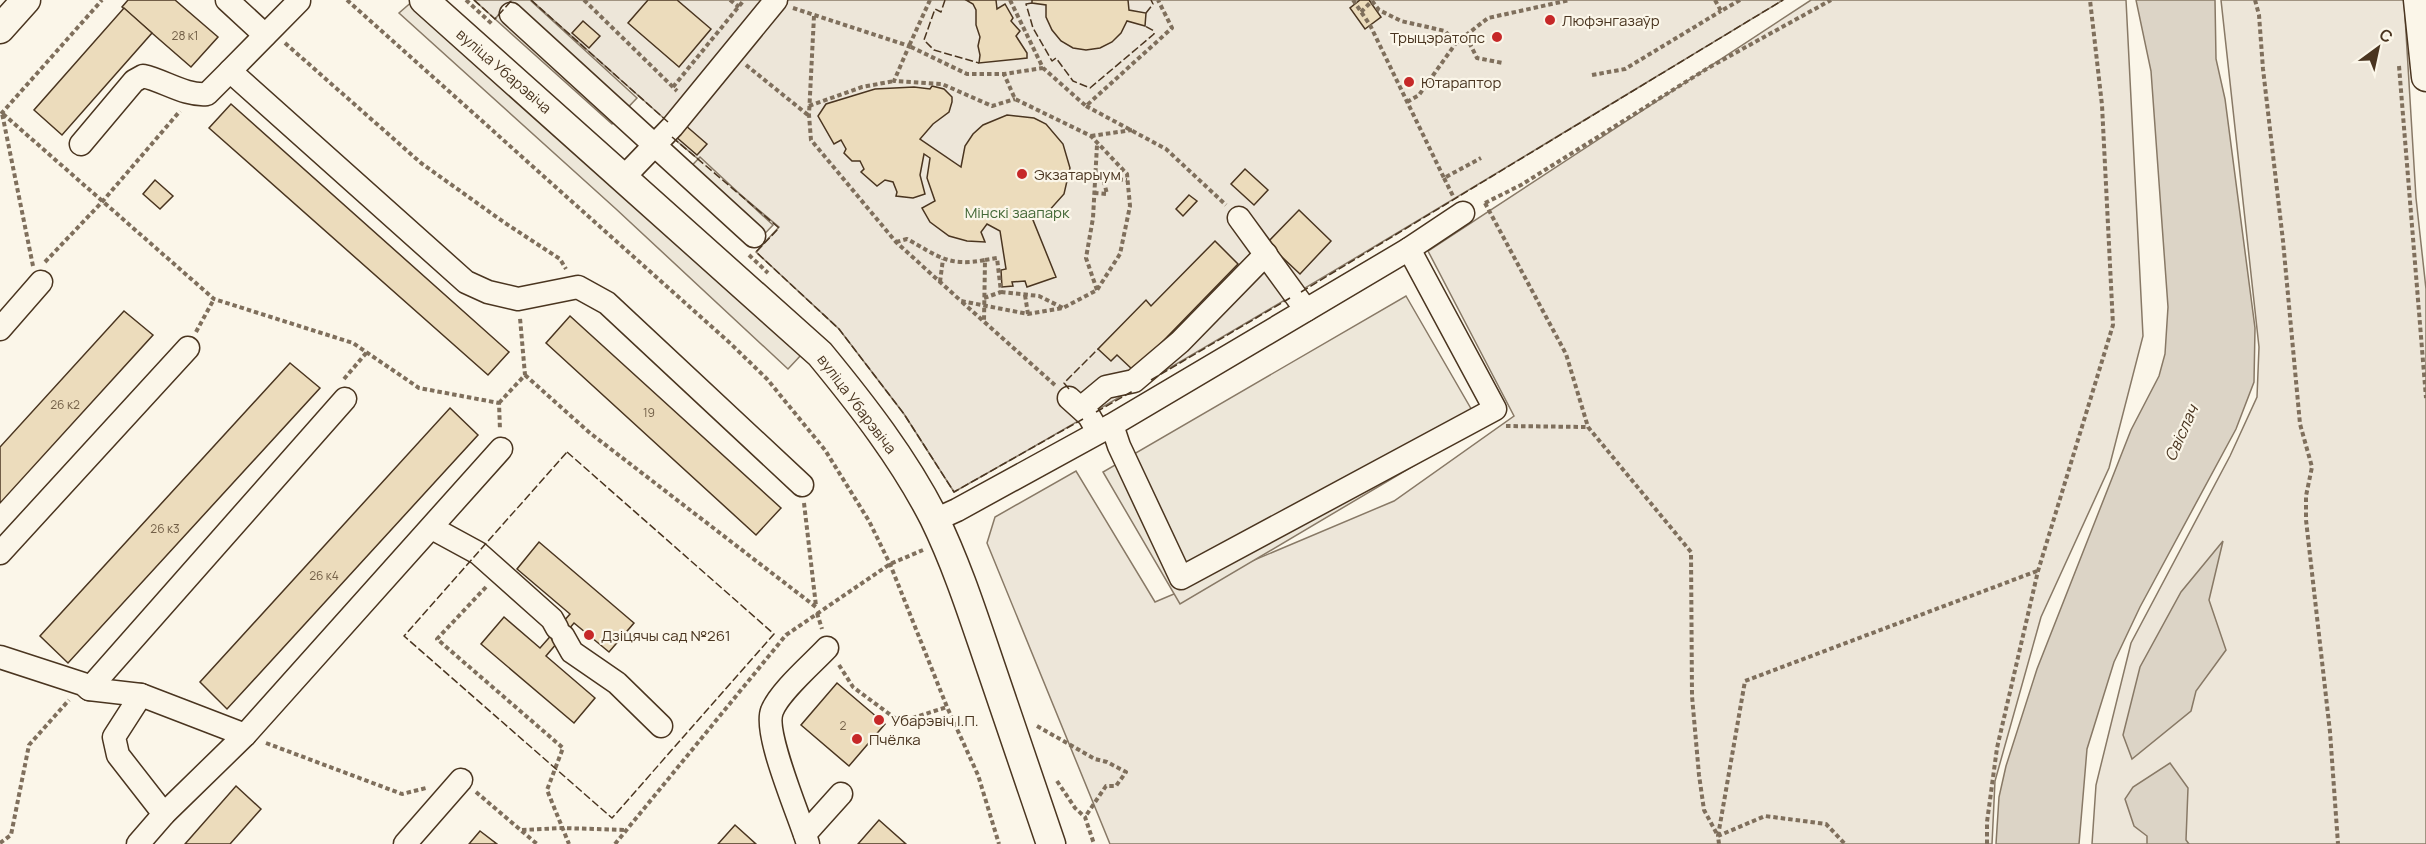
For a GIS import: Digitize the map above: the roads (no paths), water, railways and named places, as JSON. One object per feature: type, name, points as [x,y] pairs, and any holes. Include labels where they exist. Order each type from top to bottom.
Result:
[{"type":"main road","points":[[0,29],[26,0]]},
{"type":"main road","name":"вуліца Убарэвіча","points":[[424,0],[820,354],[855,396],[894,452],[935,520],[960,579],[1051,844]]},
{"type":"main road","points":[[2418,0],[2426,76]]},
{"type":"lane","points":[[227,0],[268,33]]},
{"type":"lane","points":[[81,144],[134,81],[143,76],[158,79],[195,95],[207,94],[299,1]]},
{"type":"lane","points":[[624,177],[654,147],[733,54],[758,5]]},
{"type":"lane","points":[[502,20],[654,147],[748,242]]},
{"type":"lane","points":[[230,70],[466,282],[488,292],[518,299],[578,287],[608,303],[802,484]]},
{"type":"lane","points":[[935,520],[1105,429],[1409,249],[1463,213]]},
{"type":"lane","points":[[1239,218],[1306,310]]},
{"type":"lane","points":[[1266,254],[1180,342],[1134,381],[1106,387],[1079,400],[1089,416],[1105,429],[1119,446],[1180,578],[1495,409],[1409,249]]},
{"type":"lane","points":[[0,328],[41,282]]},
{"type":"lane","points":[[0,553],[188,348]]},
{"type":"lane","points":[[86,686],[345,399]]},
{"type":"lane","points":[[138,844],[164,814],[245,735],[501,449]]},
{"type":"lane","points":[[432,528],[478,553],[552,619],[572,652],[617,684],[661,726]]},
{"type":"lane","points":[[807,839],[772,738],[771,711],[787,690],[827,648]]},
{"type":"lane","points":[[0,657],[86,686],[141,695],[245,735]]},
{"type":"lane","points":[[141,695],[114,737],[118,755],[164,814]]},
{"type":"lane","points":[[405,844],[461,780]]},
{"type":"lane","points":[[807,839],[841,794]]},
{"type":"water","name":"Свіслач","points":[[2136,0],[2215,0],[2216,59],[2225,99],[2255,328],[2254,382],[2236,429],[2140,607],[2114,662],[2087,749],[2079,844],[1996,844],[1999,797],[2006,766],[2037,669],[2131,430],[2159,376],[2165,354],[2168,307],[2151,71]]},
{"type":"water","points":[[2223,541],[2209,600],[2226,650],[2196,691],[2191,711],[2132,759],[2123,735],[2140,667],[2181,592]]},
{"type":"water","points":[[2170,763],[2188,788],[2186,840],[2189,844],[2147,844],[2147,836],[2134,826],[2125,799],[2133,787]]},
{"type":"place","name":"Люфэнгазаўр","points":[[1550,20]]},
{"type":"place","name":"Трыцэратопс","points":[[1497,37]]},
{"type":"place","name":"Ютараптор","points":[[1409,82]]},
{"type":"place","name":"Экзатарыум","points":[[1022,174]]},
{"type":"place","name":"Дзіцячы сад №261","points":[[589,635]]},
{"type":"place","name":"Убарэвіч І.П.","points":[[879,720]]},
{"type":"place","name":"Пчёлка","points":[[857,739]]},
{"type":"park label","name":"Мінскі заапарк","points":[[1017,212]]}]
